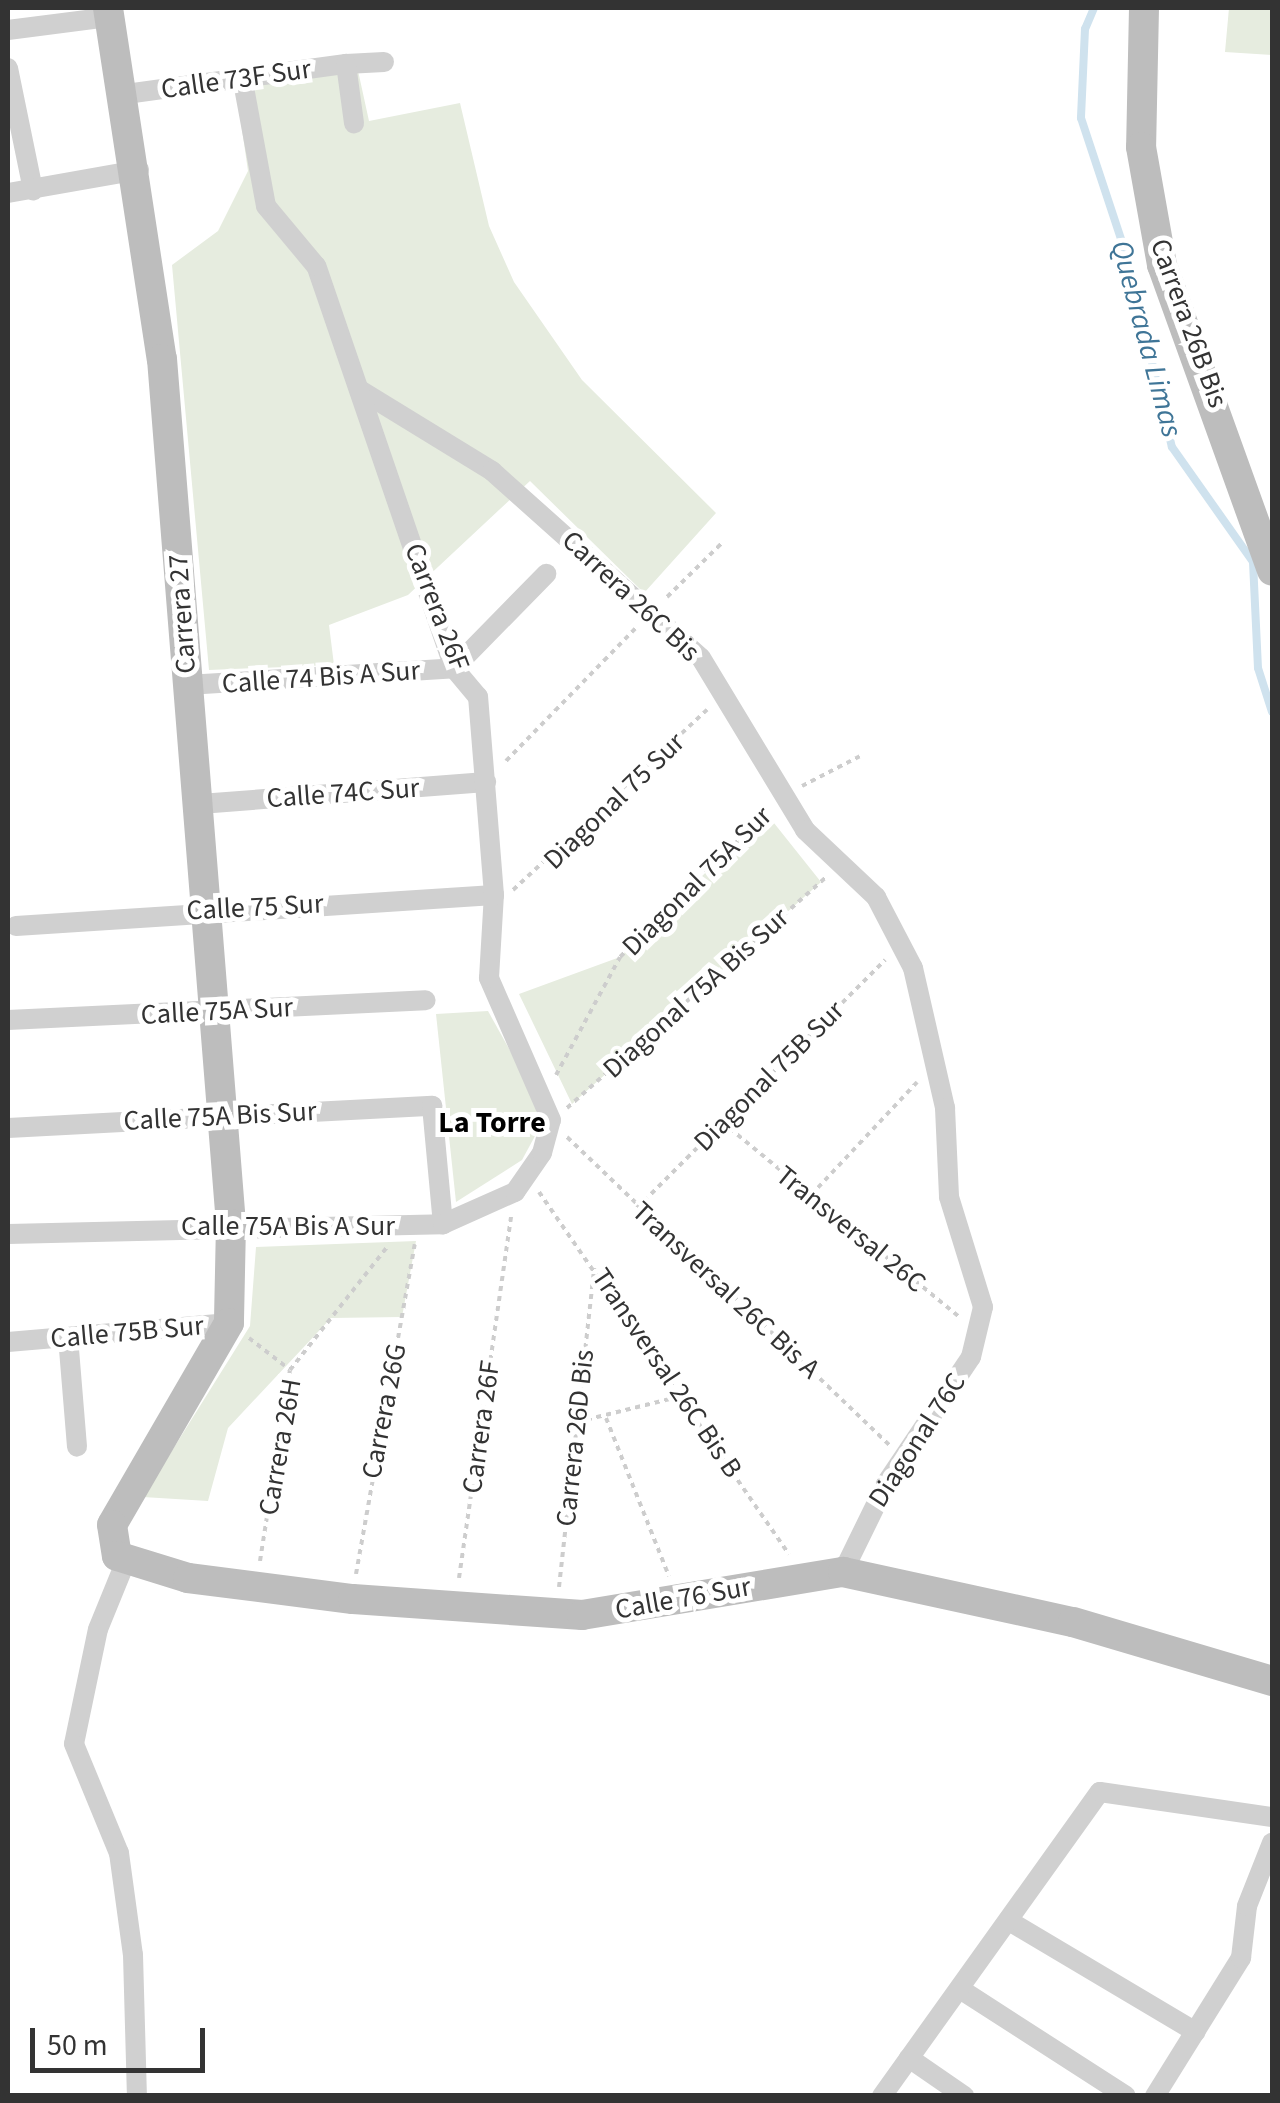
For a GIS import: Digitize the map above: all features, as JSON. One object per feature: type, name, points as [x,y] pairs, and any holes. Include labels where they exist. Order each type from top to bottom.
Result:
[{"type":"street","name":"Carrera 26B Bis","points":[[1144,8],[1141,147],[1162,265],[1272,572]]},
{"type":"street","points":[[8,30],[109,12]]},
{"type":"street","name":"Carrera 27","points":[[109,12],[138,170],[162,359],[209,909],[230,1224]]},
{"type":"street","points":[[346,64],[384,62]]},
{"type":"street","name":"Calle 73F Sur","points":[[126,94],[346,64],[354,123]]},
{"type":"street","points":[[8,68],[34,190]]},
{"type":"street","name":"Carrera 26F","points":[[242,77],[266,206],[316,266],[454,668],[478,696],[494,895],[489,978],[544,1097],[550,1120],[542,1153],[521,1184]]},
{"type":"street","points":[[8,193],[138,170]]},
{"type":"street","name":"Carrera 26C Bis","points":[[360,390],[492,470],[654,609],[725,692],[784,795],[840,864],[876,896],[901,944],[938,1060],[949,1197],[984,1307]]},
{"type":"street","points":[[454,668],[546,574]]},
{"type":"street","name":"Calle 74 Bis A Sur","points":[[187,686],[454,668]]},
{"type":"street","name":"Calle 74C Sur","points":[[200,804],[486,782]]},
{"type":"street","name":"Calle 75 Sur","points":[[16,926],[209,909],[494,895]]},
{"type":"street","name":"Calle 75A Sur","points":[[8,1020],[426,1000]]},
{"type":"street","name":"Calle 75A Bis Sur","points":[[8,1128],[432,1106],[443,1224]]},
{"type":"street","name":"Calle 75A Bis A Sur","points":[[8,1234],[230,1224],[443,1224],[521,1184]]},
{"type":"street","points":[[137,2096],[133,1955],[119,1853],[74,1744],[98,1629],[124,1563],[110,1539],[112,1525],[229,1323],[230,1224]]},
{"type":"street","name":"Diagonal 76C","points":[[843,1572],[904,1458],[980,1334],[984,1307]]},
{"type":"street","name":"Calle 75B Sur","points":[[8,1342],[229,1323]]},
{"type":"street","points":[[68,1337],[76,1447]]},
{"type":"street","name":"Calle 76 Sur","points":[[124,1563],[353,1599],[455,1602],[556,1612],[680,1601],[802,1573],[843,1572],[1073,1622],[1272,1682]]},
{"type":"street","points":[[882,2096],[1100,1792],[1272,1816]]},
{"type":"street","points":[[1155,2096],[1240,1958],[1247,1906],[1272,1843]]},
{"type":"street","points":[[1010,1921],[1196,2032]]},
{"type":"street","points":[[960,1989],[1126,2096]]},
{"type":"street","points":[[910,2058],[964,2096]]},
{"type":"path","points":[[486,782],[724,541]]},
{"type":"path","name":"Diagonal 75 Sur","points":[[494,895],[525,886],[725,692]]},
{"type":"path","name":"Diagonal 75A Sur","points":[[544,1097],[620,957],[784,795],[860,756]]},
{"type":"path","name":"Diagonal 75A Bis Sur","points":[[550,1120],[840,864]]},
{"type":"path","name":"Diagonal 75B Sur","points":[[637,1208],[901,944]]},
{"type":"path","points":[[810,1197],[938,1060]]},
{"type":"path","name":"Transversal 26C Bis A","points":[[550,1120],[637,1208],[904,1458]]},
{"type":"path","name":"Transversal 26C","points":[[722,1122],[980,1334]]},
{"type":"path","name":"Transversal 26C Bis B","points":[[521,1184],[594,1265],[802,1573]]},
{"type":"path","name":"Carrera 26F","points":[[455,1602],[521,1184]]},
{"type":"path","name":"Carrera 26H","points":[[256,1586],[290,1370],[412,1225]]},
{"type":"path","name":"Carrera 26G","points":[[353,1599],[412,1225]]},
{"type":"path","name":"Carrera 26D Bis","points":[[556,1612],[594,1265]]},
{"type":"path","name":"Calle 75B Sur","points":[[229,1323],[290,1370]]},
{"type":"path","points":[[577,1422],[606,1418],[682,1396]]},
{"type":"path","points":[[606,1418],[680,1601]]},
{"type":"shaded area","points":[[1229,8],[1272,8],[1272,55],[1225,52]]},
{"type":"shaded area","points":[[357,66],[369,121],[460,103],[489,226],[514,282],[582,380],[716,513],[644,593],[530,481],[408,595],[329,625],[334,665],[209,670],[172,265],[218,231],[248,171],[236,88]]},
{"type":"shaded area","points":[[766,813],[821,882],[572,1104],[519,994],[620,957]]},
{"type":"shaded area","points":[[488,1011],[537,1099],[535,1136],[522,1160],[456,1202],[436,1014]]},
{"type":"shaded area","points":[[416,1241],[402,1317],[331,1318],[228,1428],[208,1501],[143,1497],[250,1326],[256,1247]]},
{"type":"waterway","name":"Quebrada Limas","points":[[1094,8],[1085,29],[1081,118],[1128,260],[1172,447],[1253,562],[1258,668],[1272,712]]},
{"type":"district","name":"La Torre","points":[[492,1123]]}]
